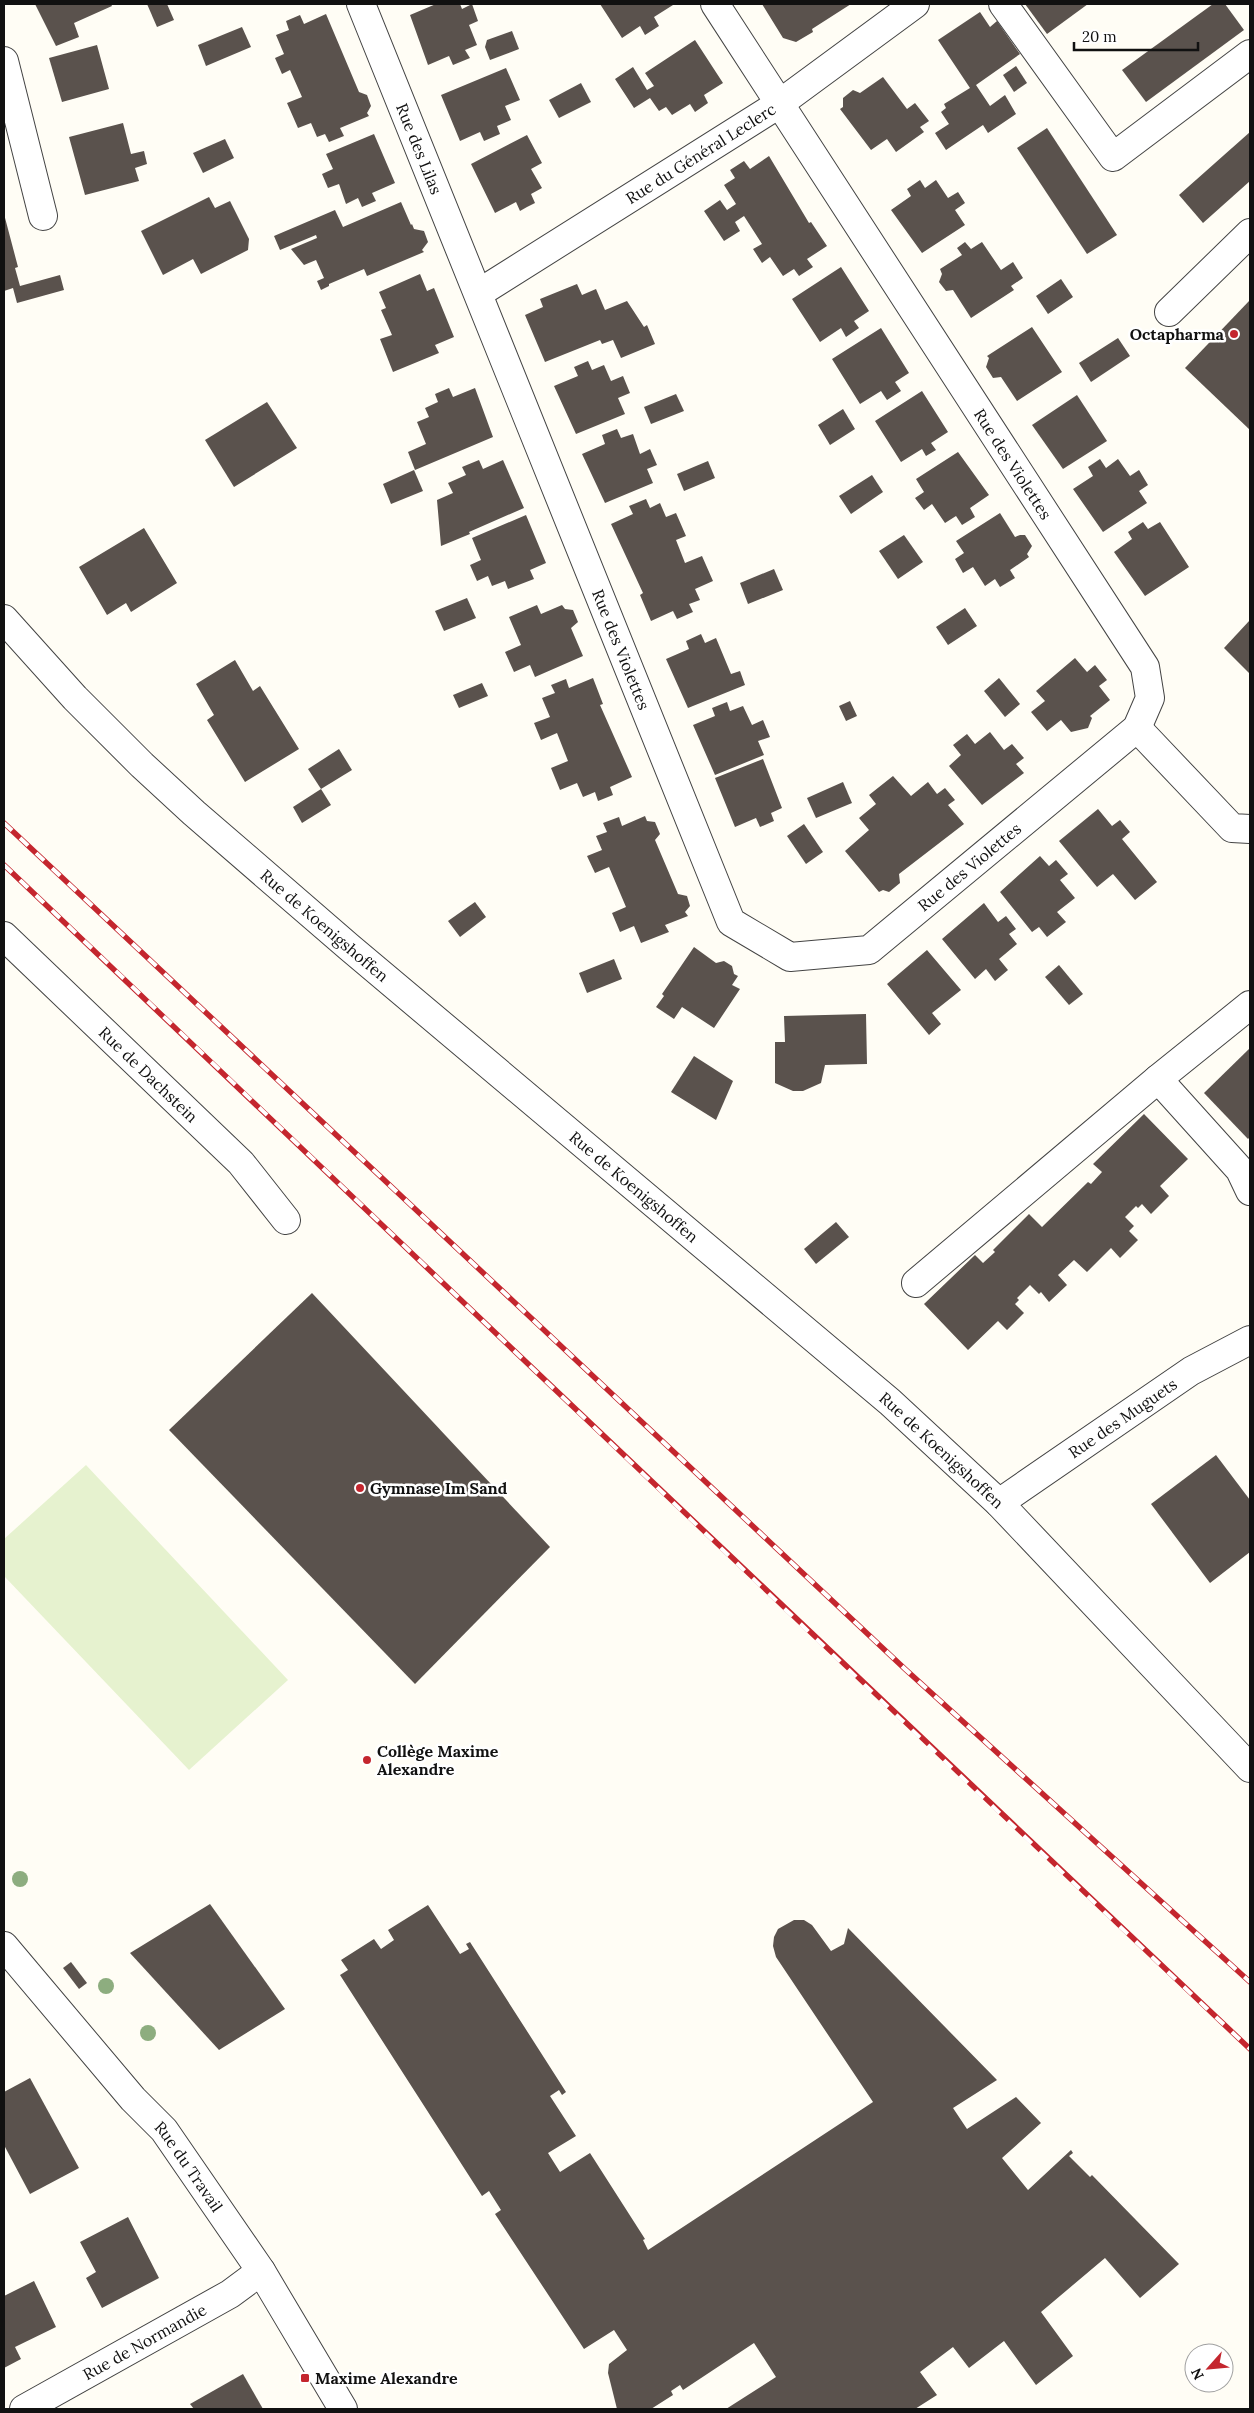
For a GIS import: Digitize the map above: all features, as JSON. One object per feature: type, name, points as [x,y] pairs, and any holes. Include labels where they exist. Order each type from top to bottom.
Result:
[{"type":"street","name":"Rue des Lilas","points":[[361,4],[479,293]]},
{"type":"street","points":[[715,4],[779,104]]},
{"type":"street","name":"Rue du Général Leclerc","points":[[479,293],[779,104],[916,4]]},
{"type":"street","points":[[1003,4],[1113,157],[1250,54]]},
{"type":"street","points":[[4,61],[44,216]]},
{"type":"street","name":"Rue des Violettes","points":[[479,293],[731,922],[790,957],[869,950],[1137,728],[1150,698],[1145,666],[779,104]]},
{"type":"street","points":[[1169,312],[1250,234]]},
{"type":"street","name":"Rue de Koenigshoffen","points":[[4,619],[82,704],[142,765],[194,813],[349,947],[890,1402],[999,1503],[1250,1768]]},
{"type":"street","points":[[1137,728],[1232,828],[1250,829]]},
{"type":"street","name":"Rue de Dachstein","points":[[4,936],[240,1164],[286,1220]]},
{"type":"street","points":[[916,1283],[1158,1079],[1250,1005]]},
{"type":"street","points":[[1158,1079],[1240,1170],[1250,1191]]},
{"type":"street","name":"Rue des Muguets","points":[[999,1503],[1191,1371],[1250,1340]]},
{"type":"street","name":"Rue du Travail","points":[[4,1946],[133,2100],[164,2130],[261,2271],[343,2409]]},
{"type":"street","name":"Rue de Normandie","points":[[24,2409],[243,2287],[261,2271]]},
{"type":"green space","points":[[86,1465],[288,1680],[189,1770],[4,1576],[4,1539]]},
{"type":"building","points":[[35,4],[111,4],[112,6],[74,23],[79,37],[56,46]]},
{"type":"building","points":[[147,4],[167,4],[174,20],[157,27]]},
{"type":"building","points":[[436,4],[460,4],[462,9],[472,4],[478,21],[469,25],[477,45],[465,50],[470,58],[453,65],[449,56],[428,65],[410,15]]},
{"type":"building","points":[[600,4],[673,5],[654,17],[659,26],[645,35],[640,26],[622,38]]},
{"type":"building","points":[[762,4],[851,4],[812,29],[813,32],[796,42],[783,38]]},
{"type":"building","points":[[1025,4],[1088,4],[1047,34]]},
{"type":"building","points":[[1213,4],[1225,4],[1244,30],[1146,102],[1122,70]]},
{"type":"building","points":[[980,12],[990,27],[997,21],[1020,54],[976,85],[990,106],[1005,95],[1016,114],[988,133],[983,125],[946,150],[935,133],[949,124],[941,112],[946,108],[944,104],[970,88],[938,40]]},
{"type":"building","points":[[326,14],[359,92],[367,95],[371,106],[367,113],[369,116],[340,128],[344,136],[329,142],[325,134],[317,137],[311,123],[298,128],[287,103],[302,97],[290,70],[282,74],[275,58],[284,54],[276,35],[289,30],[286,21],[300,15],[304,24]]},
{"type":"building","points":[[242,27],[251,47],[206,66],[198,45]]},
{"type":"building","points":[[512,31],[519,49],[490,60],[485,47],[487,40]]},
{"type":"building","points":[[695,40],[723,83],[704,95],[708,103],[695,112],[690,104],[672,115],[666,107],[659,111],[650,98],[634,108],[615,79],[633,67],[647,90],[654,86],[645,73]]},
{"type":"building","points":[[97,45],[109,89],[62,102],[49,58]]},
{"type":"building","points":[[1016,66],[1027,83],[1014,92],[1003,75]]},
{"type":"building","points":[[506,68],[520,100],[505,106],[511,120],[497,126],[500,134],[484,141],[480,132],[460,141],[441,95]]},
{"type":"building","points":[[883,77],[907,109],[915,103],[929,121],[920,127],[924,132],[896,152],[887,139],[871,150],[840,109],[843,107],[843,98],[853,90],[860,93]]},
{"type":"building","points":[[581,83],[591,102],[559,118],[549,100]]},
{"type":"building","points":[[123,123],[131,154],[144,151],[147,164],[135,168],[139,181],[85,195],[69,137]]},
{"type":"building","points":[[1047,128],[1117,235],[1087,254],[1017,148]]},
{"type":"building","points":[[1250,132],[1250,181],[1203,223],[1179,195]]},
{"type":"building","points":[[374,134],[395,183],[372,193],[376,201],[362,207],[358,198],[346,204],[339,184],[328,188],[322,174],[333,169],[326,154]]},
{"type":"building","points":[[527,135],[542,163],[531,169],[542,188],[531,194],[535,203],[520,211],[516,202],[495,213],[471,164]]},
{"type":"building","points":[[225,139],[234,158],[203,173],[193,153]]},
{"type":"building","points":[[769,156],[809,223],[811,222],[827,246],[807,259],[813,267],[799,276],[794,269],[783,276],[770,257],[762,263],[753,249],[762,244],[744,216],[735,222],[740,231],[724,241],[704,211],[720,200],[727,210],[736,204],[724,185],[735,178],[730,170],[744,161],[750,169]]},
{"type":"building","points":[[920,180],[925,188],[936,180],[948,198],[958,192],[965,203],[955,210],[965,225],[922,253],[891,210],[911,196],[907,189]]},
{"type":"building","points":[[209,197],[215,208],[230,201],[249,239],[248,250],[201,274],[193,259],[163,275],[141,231]]},
{"type":"building","points":[[401,202],[414,229],[424,231],[428,242],[422,250],[424,252],[367,276],[364,269],[329,284],[329,286],[321,290],[317,281],[324,278],[316,260],[304,265],[291,249],[317,238],[316,235],[280,250],[274,236],[335,210],[343,227]]},
{"type":"building","points":[[4,214],[18,267],[15,268],[20,286],[60,275],[64,290],[17,303],[13,288],[4,291]]},
{"type":"building","points":[[965,242],[971,249],[982,242],[1001,270],[1013,262],[1023,278],[1011,286],[1014,290],[971,318],[953,290],[946,291],[939,282],[942,274],[940,269],[962,255],[957,248]]},
{"type":"building","points":[[841,267],[869,311],[854,321],[859,328],[846,337],[841,328],[820,342],[792,299]]},
{"type":"building","points":[[420,274],[427,291],[434,288],[454,337],[435,345],[439,353],[393,372],[380,339],[392,335],[381,310],[386,308],[379,292]]},
{"type":"building","points":[[1061,279],[1073,297],[1048,314],[1036,296]]},
{"type":"building","points":[[577,284],[582,295],[596,289],[605,310],[627,301],[644,327],[647,325],[655,344],[621,358],[613,340],[602,344],[600,340],[545,362],[525,315],[543,307],[540,299]]},
{"type":"building","name":"Octapharma","points":[[1250,300],[1250,430],[1185,368]]},
{"type":"building","points":[[1032,327],[1062,372],[1017,401],[1001,377],[993,378],[986,367],[989,358],[987,356]]},
{"type":"building","points":[[881,328],[909,373],[895,382],[901,391],[887,400],[881,391],[860,404],[832,359]]},
{"type":"building","points":[[1118,338],[1130,356],[1091,382],[1079,363]]},
{"type":"building","points":[[588,361],[592,370],[604,365],[611,381],[623,376],[630,393],[618,398],[625,414],[576,434],[554,386],[578,376],[574,367]]},
{"type":"building","points":[[449,388],[453,397],[475,388],[493,437],[415,470],[408,452],[426,444],[417,422],[429,417],[425,408],[438,402],[435,394]]},
{"type":"building","points":[[922,391],[948,432],[931,443],[936,450],[926,456],[922,449],[901,462],[875,421]]},
{"type":"building","points":[[676,394],[684,411],[651,424],[644,407]]},
{"type":"building","points":[[1077,395],[1107,441],[1063,469],[1032,425]]},
{"type":"building","points":[[267,402],[297,448],[234,487],[205,440]]},
{"type":"building","points":[[843,409],[855,429],[830,445],[818,425]]},
{"type":"building","points":[[617,429],[621,438],[633,434],[640,454],[650,449],[657,465],[647,469],[653,483],[605,503],[582,454],[605,444],[602,435]]},
{"type":"building","points":[[958,452],[989,495],[970,508],[975,517],[962,525],[956,516],[945,523],[932,504],[924,510],[915,498],[924,492],[916,479]]},
{"type":"building","points":[[1100,459],[1106,468],[1118,459],[1130,476],[1139,470],[1148,485],[1139,491],[1147,503],[1103,532],[1073,489],[1093,476],[1088,467]]},
{"type":"building","points":[[479,460],[483,469],[503,460],[524,508],[441,546],[437,500],[453,493],[448,483],[466,475],[462,467]]},
{"type":"building","points":[[708,461],[715,478],[684,491],[677,474]]},
{"type":"building","points":[[414,470],[423,491],[391,504],[383,484]]},
{"type":"building","points":[[872,475],[883,492],[851,514],[839,496]]},
{"type":"building","points":[[646,499],[650,508],[660,503],[666,517],[676,513],[686,536],[676,540],[685,563],[702,556],[713,581],[695,589],[700,600],[689,604],[693,612],[677,619],[673,611],[651,621],[640,595],[643,593],[611,524],[633,514],[629,506]]},
{"type":"building","points":[[1000,513],[1015,537],[1025,535],[1032,546],[1027,554],[1029,557],[1010,570],[1015,578],[1000,587],[995,579],[985,586],[973,567],[963,573],[955,559],[964,553],[956,541]]},
{"type":"building","points":[[526,515],[546,563],[530,570],[534,579],[508,589],[505,581],[492,586],[488,576],[477,581],[470,565],[481,560],[472,538]]},
{"type":"building","points":[[1143,522],[1148,529],[1160,522],[1189,567],[1145,596],[1114,552],[1132,539],[1128,532]]},
{"type":"building","points":[[144,528],[177,583],[131,612],[126,603],[107,615],[79,567]]},
{"type":"building","points":[[904,535],[923,562],[898,579],[879,551]]},
{"type":"building","points":[[774,569],[783,590],[748,604],[740,583]]},
{"type":"building","points":[[467,598],[476,618],[444,631],[435,611]]},
{"type":"building","points":[[537,605],[541,614],[562,605],[565,609],[573,610],[578,622],[571,628],[583,656],[535,677],[530,665],[514,672],[505,652],[521,645],[509,617]]},
{"type":"building","points":[[965,608],[977,626],[948,645],[936,627]]},
{"type":"building","points":[[1250,620],[1250,674],[1224,648]]},
{"type":"building","points":[[701,634],[705,643],[716,638],[731,674],[740,671],[745,685],[688,708],[666,659],[689,649],[686,641]]},
{"type":"building","points":[[1075,658],[1087,672],[1095,665],[1107,680],[1099,686],[1110,700],[1090,716],[1092,718],[1088,728],[1071,732],[1061,720],[1047,731],[1031,712],[1045,701],[1036,691]]},
{"type":"building","points":[[235,660],[253,691],[260,686],[299,749],[245,782],[207,720],[214,715],[196,684]]},
{"type":"building","points":[[593,678],[603,704],[600,705],[632,777],[610,787],[613,795],[598,801],[595,792],[583,797],[577,783],[560,790],[551,768],[568,761],[557,733],[541,740],[534,723],[550,717],[542,698],[555,693],[551,685],[566,679],[569,688]]},
{"type":"building","points":[[999,678],[1020,704],[1005,717],[984,691]]},
{"type":"building","points":[[482,683],[488,696],[459,708],[453,695]]},
{"type":"building","points":[[850,701],[857,716],[846,721],[839,706]]},
{"type":"building","points":[[727,702],[730,711],[743,706],[752,725],[763,720],[770,737],[758,741],[764,755],[715,775],[693,725],[715,716],[712,708]]},
{"type":"building","points":[[990,732],[1004,750],[1012,744],[1024,758],[1016,764],[1024,773],[982,805],[949,766],[961,755],[953,745],[967,734],[975,744]]},
{"type":"building","points":[[339,749],[352,770],[321,789],[308,769]]},
{"type":"building","points":[[763,759],[782,808],[771,813],[774,821],[760,827],[756,818],[735,827],[715,778]]},
{"type":"building","points":[[893,776],[911,796],[928,782],[937,794],[945,788],[955,800],[948,805],[964,824],[899,874],[900,883],[889,892],[883,890],[879,892],[845,851],[869,830],[859,818],[876,804],[869,795]]},
{"type":"building","points":[[843,782],[852,803],[816,818],[807,798]]},
{"type":"building","points":[[321,789],[331,805],[302,823],[293,807]]},
{"type":"building","points":[[1098,809],[1112,826],[1120,820],[1130,832],[1122,839],[1157,882],[1135,900],[1113,874],[1097,887],[1059,841]]},
{"type":"building","points":[[645,816],[647,821],[655,822],[660,834],[655,840],[678,894],[687,896],[690,906],[685,912],[688,916],[665,925],[669,932],[641,943],[634,926],[620,932],[612,913],[626,907],[609,867],[595,873],[587,856],[602,850],[596,836],[607,832],[603,823],[619,817],[622,826]]},
{"type":"building","points":[[804,824],[823,852],[806,864],[787,836]]},
{"type":"building","points":[[1040,856],[1049,866],[1056,860],[1068,874],[1060,880],[1075,898],[1057,912],[1066,922],[1047,937],[1039,927],[1032,932],[1000,892]]},
{"type":"building","points":[[475,902],[486,917],[460,937],[448,921]]},
{"type":"building","points":[[984,903],[998,922],[1006,916],[1016,929],[1009,934],[1017,944],[999,959],[1008,970],[995,981],[986,969],[975,979],[942,939]]},
{"type":"building","points":[[694,947],[716,963],[724,961],[732,966],[734,974],[738,976],[732,985],[740,989],[714,1028],[682,1007],[674,1019],[656,1007],[664,996],[662,994]]},
{"type":"building","points":[[927,950],[961,990],[932,1013],[941,1024],[929,1035],[887,984]]},
{"type":"building","points":[[614,959],[622,979],[587,993],[579,973]]},
{"type":"building","points":[[1059,965],[1083,994],[1069,1005],[1045,977]]},
{"type":"building","points":[[866,1014],[867,1064],[825,1065],[821,1083],[803,1091],[793,1091],[775,1083],[775,1042],[785,1042],[784,1016]]},
{"type":"building","points":[[1250,1048],[1250,1137],[1248,1139],[1204,1093]]},
{"type":"building","points":[[694,1056],[733,1081],[716,1120],[671,1092]]},
{"type":"building","points":[[1144,1114],[1188,1159],[1160,1186],[1169,1196],[1151,1214],[1142,1204],[1138,1208],[1136,1206],[1125,1217],[1134,1226],[1129,1231],[1138,1240],[1120,1258],[1111,1248],[1087,1272],[1074,1260],[1058,1275],[1067,1285],[1049,1302],[1041,1292],[1039,1294],[1030,1285],[1017,1298],[1019,1300],[1015,1304],[1024,1313],[1007,1330],[998,1321],[968,1350],[924,1304],[975,1255],[983,1263],[995,1252],[993,1250],[1029,1214],[1042,1227],[1088,1182],[1091,1184],[1102,1172],[1093,1164]]},
{"type":"building","points":[[836,1222],[849,1237],[816,1264],[804,1249]]},
{"type":"building","name":"Gymnase Im Sand","points":[[312,1293],[550,1547],[415,1684],[169,1430]]},
{"type":"building","points":[[1216,1455],[1250,1500],[1250,1552],[1210,1583],[1151,1504]]},
{"type":"building","points":[[210,1904],[285,2009],[219,2050],[130,1953]]},
{"type":"building","points":[[428,1905],[460,1954],[469,1949],[466,1944],[470,1942],[566,2092],[562,2095],[559,2090],[550,2096],[576,2136],[548,2153],[560,2172],[590,2153],[645,2239],[643,2240],[648,2250],[873,2102],[776,1957],[773,1946],[774,1937],[778,1929],[794,1920],[804,1920],[812,1925],[831,1951],[844,1944],[848,1928],[997,2080],[953,2108],[967,2129],[1016,2097],[1041,2123],[1002,2158],[1028,2190],[1071,2150],[1073,2153],[1069,2156],[1090,2177],[1092,2175],[1179,2264],[1140,2298],[1105,2258],[1041,2312],[1073,2356],[1036,2385],[1004,2341],[969,2368],[953,2347],[920,2372],[937,2395],[915,2409],[726,2409],[776,2377],[754,2343],[683,2390],[680,2385],[671,2391],[673,2395],[651,2409],[617,2409],[608,2373],[609,2364],[627,2350],[614,2330],[584,2349],[495,2214],[501,2210],[489,2191],[482,2196],[340,1975],[348,1970],[341,1960],[374,1939],[381,1949],[394,1940],[388,1930]]},
{"type":"building","points":[[71,1962],[87,1983],[79,1989],[63,1968]]},
{"type":"building","points":[[30,2078],[79,2168],[30,2194],[4,2145],[4,2092]]},
{"type":"building","points":[[128,2217],[159,2278],[102,2308],[86,2278],[96,2272],[80,2242]]},
{"type":"building","points":[[34,2281],[56,2327],[15,2347],[21,2359],[4,2368],[4,2296]]},
{"type":"building","points":[[243,2374],[263,2409],[194,2409],[190,2404]]},
{"type":"railway","points":[[4,823],[905,1669],[1250,1982]]},
{"type":"railway","points":[[4,865],[937,1754],[1250,2049]]},
{"type":"place","name":"Octapharma","points":[[1234,334]]},
{"type":"place","name":"Gymnase Im Sand","points":[[360,1488]]},
{"type":"place","name":"Collège Maxime Alexandre","points":[[367,1760]]},
{"type":"place","name":"Maxime Alexandre","points":[[305,2378]]}]
